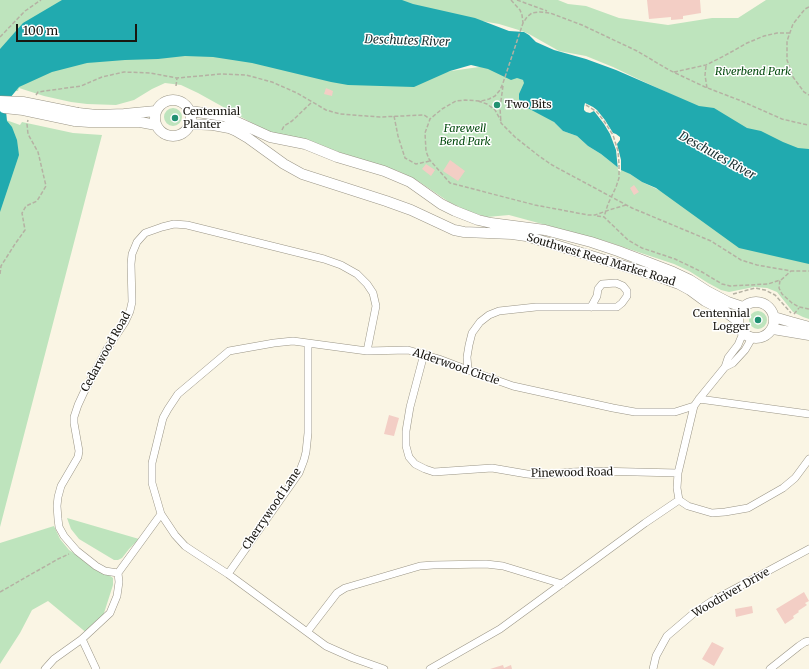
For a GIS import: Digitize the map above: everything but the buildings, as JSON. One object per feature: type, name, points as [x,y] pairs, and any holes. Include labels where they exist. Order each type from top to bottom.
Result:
[{"type":"main road","name":"Southwest Reed Market Road","points":[[156,111],[163,102],[175,100],[186,105],[190,111],[224,116],[270,137],[305,144],[337,157],[384,171],[410,182],[441,204],[478,220],[545,230],[591,242],[673,272],[728,302],[743,307]]},
{"type":"main road","points":[[0,101],[23,102],[89,122],[140,122],[156,125]]},
{"type":"main road","points":[[0,108],[76,117],[156,111],[154,121],[156,125],[164,134],[170,136],[182,134],[187,130],[190,124],[190,111]]},
{"type":"main road","name":"Southwest Reed Market Road","points":[[190,124],[213,125],[229,128],[248,138],[284,164],[302,174],[411,210],[454,230],[526,236],[657,276],[679,284],[690,290],[704,301],[726,312],[738,321]]},
{"type":"main road","points":[[753,302],[759,302],[769,307],[773,312],[774,317],[774,323],[769,333],[764,337],[758,338],[748,335],[740,329],[738,321],[738,316],[743,307],[753,302]]},
{"type":"main road","points":[[774,317],[809,326]]},
{"type":"main road","points":[[772,329],[809,335]]},
{"type":"street","name":"Cedarwood Road","points":[[118,573],[105,571],[77,551],[64,536],[59,527],[57,506],[61,486],[78,457],[79,451],[74,417],[84,392],[107,349],[125,322],[130,311],[132,302],[130,264],[137,242],[145,233],[162,226],[174,224],[187,226],[324,258],[341,265],[357,274],[367,284],[373,293],[376,306],[367,351]]},
{"type":"street","points":[[468,370],[467,357],[472,333],[480,322],[489,315],[499,311],[536,307],[591,307],[617,307],[627,296],[627,291],[623,286],[616,283],[602,284],[598,289],[597,296],[591,307]]},
{"type":"street","points":[[748,335],[728,358],[725,367],[694,406],[678,473],[677,488],[679,500],[688,506],[712,513],[748,508],[783,488],[795,478],[809,459]]},
{"type":"street","name":"Alderwood Circle","points":[[384,669],[353,658],[326,646],[228,574],[185,546],[175,535],[161,514],[152,483],[152,463],[163,418],[178,394],[229,351],[293,341],[367,351],[408,350],[439,359],[512,386],[635,412],[675,412],[694,406]]},
{"type":"street","name":"Cherrywood Lane","points":[[228,574],[298,473],[304,460],[308,433],[308,344]]},
{"type":"street","name":"Pinewood Road","points":[[424,354],[410,407],[406,431],[406,446],[409,457],[415,464],[425,469],[434,472],[492,468],[537,475],[595,471],[678,473]]},
{"type":"street","points":[[699,399],[809,414]]},
{"type":"street","points":[[430,669],[500,629],[679,500]]},
{"type":"street","points":[[45,669],[54,659],[82,640],[110,613],[117,596],[119,582],[118,573],[161,514]]},
{"type":"street","name":"Woodriver Drive","points":[[653,669],[656,656],[668,636],[694,613],[712,601],[809,550]]},
{"type":"street","points":[[307,632],[337,593],[345,588],[420,566],[486,564],[503,566],[562,584]]},
{"type":"street","points":[[82,640],[96,669]]},
{"type":"street","points":[[770,669],[799,646],[809,641]]},
{"type":"path","points":[[0,37],[25,11],[41,0]]},
{"type":"path","points":[[511,0],[520,10],[523,23]]},
{"type":"path","points":[[517,0],[582,25],[637,51],[673,72],[707,88],[782,119],[809,124]]},
{"type":"path","points":[[809,7],[805,9],[793,24],[787,41],[786,60],[792,77],[804,92],[809,95]]},
{"type":"path","points":[[550,13],[532,13],[526,17],[505,80],[495,96],[485,100],[456,101],[445,107],[430,119],[425,134],[426,151],[429,159],[450,183],[535,205],[585,215],[604,217],[628,240],[642,248],[675,259],[702,272],[722,284],[730,286],[768,284],[780,280],[791,270]]},
{"type":"path","points":[[673,72],[706,65],[747,43],[764,36],[777,33],[790,33]]},
{"type":"path","points":[[706,65],[705,74],[707,88]]},
{"type":"path","points":[[32,98],[38,92],[81,86],[102,77],[124,72],[150,73],[177,78],[221,74],[246,75],[297,92],[326,110],[340,114],[380,117],[424,115],[430,119]]},
{"type":"path","points":[[176,86],[177,78]]},
{"type":"path","points":[[501,123],[500,108],[503,83]]},
{"type":"path","points":[[474,100],[487,104],[495,110],[501,123],[515,137],[539,156],[626,205],[711,241],[741,260],[757,265],[809,271]]},
{"type":"path","points":[[282,131],[284,126],[292,121],[312,102]]},
{"type":"path","points":[[586,105],[596,112],[604,121],[617,146],[619,175],[604,217]]},
{"type":"path","points":[[394,116],[405,158],[416,164],[431,161]]},
{"type":"path","points":[[0,274],[1,266],[25,230],[22,213],[26,206],[36,201],[46,186],[45,176],[38,152],[28,134],[28,118]]},
{"type":"path","points":[[595,215],[626,205]]},
{"type":"path","points":[[780,280],[779,288],[782,294],[792,304],[809,310]]},
{"type":"path","points":[[730,296],[755,288],[765,290],[775,295],[793,315],[799,307]]},
{"type":"path","points":[[0,592],[58,558],[77,551]]},
{"type":"green space","points":[[0,0],[86,0],[0,62]]},
{"type":"green space","name":"Riverbend Park","points":[[396,0],[558,0],[568,4],[586,6],[619,18],[668,25],[712,18],[738,18],[766,0],[809,0],[809,153],[787,148],[613,67],[586,56],[559,51],[522,31],[499,24],[453,16]]},
{"type":"green space","name":"Farewell Bend Park","points":[[163,50],[423,75],[486,66],[523,80],[554,122],[563,131],[577,136],[588,146],[616,166],[642,182],[809,261],[809,319],[793,312],[777,292],[767,288],[754,287],[729,292],[721,290],[674,264],[605,241],[509,215],[487,217],[470,212],[449,202],[418,181],[398,171],[338,152],[313,142],[270,133],[181,85],[165,83],[134,100],[116,105],[71,102],[44,96],[19,88],[18,91],[14,91],[26,73]]},
{"type":"green space","points":[[173,108],[179,111],[182,117],[179,123],[173,126],[167,123],[164,117],[167,111]]},
{"type":"green space","points":[[0,120],[6,120],[20,125],[22,122],[73,133],[102,135],[0,527]]},
{"type":"green space","points":[[758,311],[764,314],[767,320],[764,326],[758,329],[752,326],[749,320],[752,314]]},
{"type":"green space","points":[[67,518],[139,539],[122,558],[114,560],[79,539],[71,529]]},
{"type":"green space","points":[[54,526],[60,539],[69,550],[113,578],[113,585],[103,616],[88,634],[48,601],[32,610],[20,633],[0,664],[0,543]]},
{"type":"water","name":"Deschutes River","points":[[62,0],[402,0],[413,4],[475,18],[509,31],[524,32],[536,42],[554,50],[586,59],[616,70],[699,106],[714,108],[747,128],[761,131],[798,148],[809,149],[809,264],[739,248],[656,188],[621,170],[577,136],[563,131],[554,122],[522,105],[519,99],[519,94],[524,83],[523,80],[517,78],[511,80],[488,69],[471,65],[450,71],[414,87],[348,85],[252,63],[213,57],[185,56],[87,63],[52,72],[19,87],[10,98],[6,111],[7,121],[12,127],[17,140],[19,155],[0,212],[0,49],[23,23]]},
{"type":"pier","points":[[585,103],[597,110],[613,133],[620,137],[617,144],[621,160],[621,172],[618,170],[616,150],[610,134],[594,111],[590,113],[584,110]]},
{"type":"place","name":"Two Bits","points":[[497,105]]},
{"type":"place","name":"Centennial Planter","points":[[175,118]]},
{"type":"place","name":"Centennial Logger","points":[[758,320]]}]
